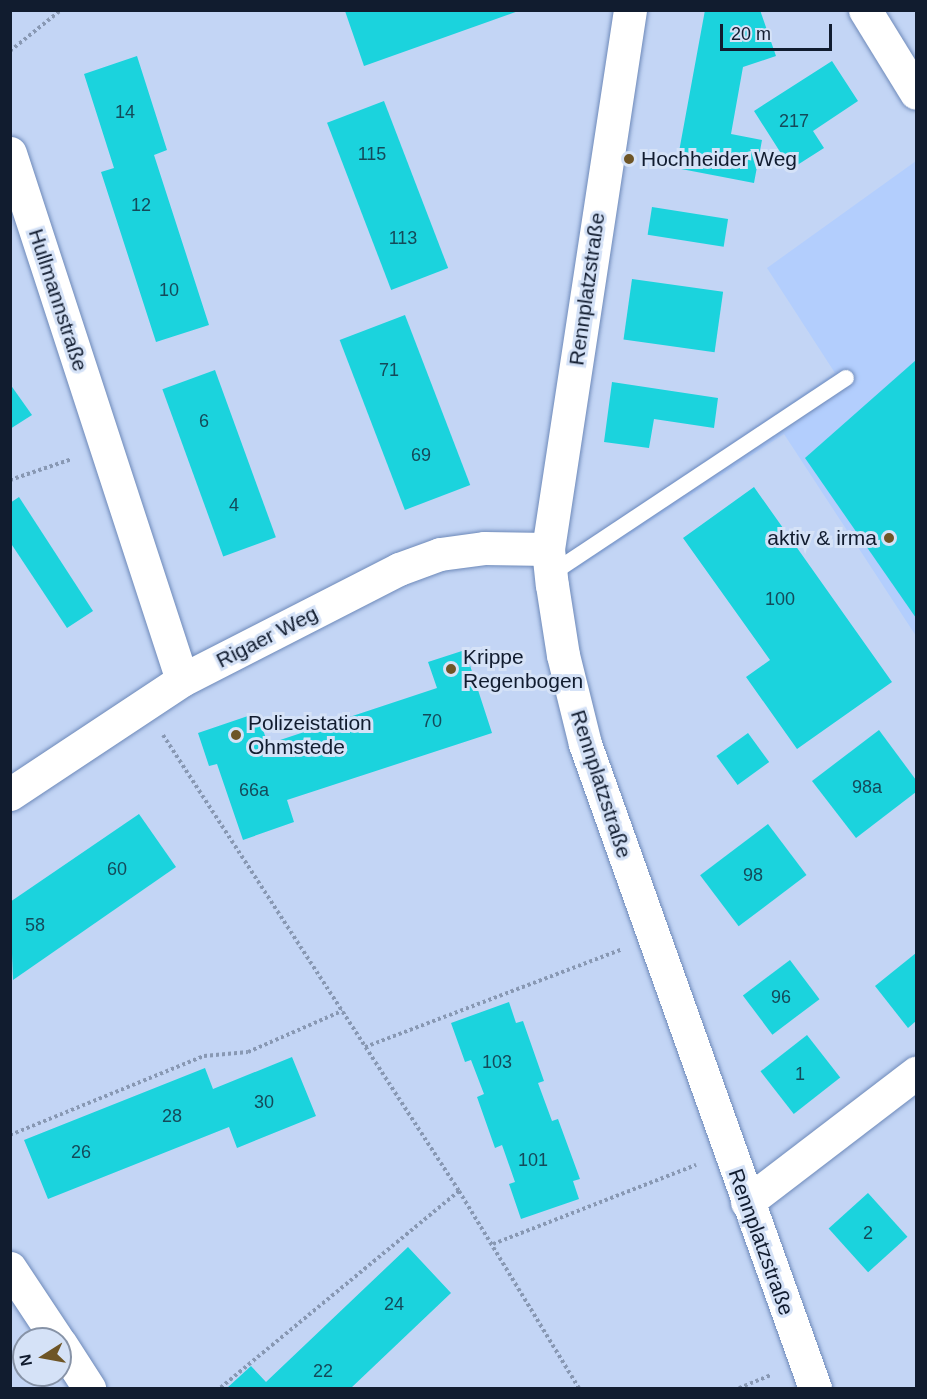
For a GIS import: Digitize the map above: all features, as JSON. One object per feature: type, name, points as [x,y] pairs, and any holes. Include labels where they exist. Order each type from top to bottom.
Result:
[{"type":"street","name":"Rennplatzstraße","points":[[630,10],[550,561],[563,655],[585,744],[652,938],[815,1389]]},
{"type":"street","points":[[865,10],[916,93]]},
{"type":"street","name":"Hullmannstraße","points":[[10,153],[182,680]]},
{"type":"street","name":"Rigaer Weg","points":[[10,794],[182,680],[399,569],[440,554],[484,548],[550,561]]},
{"type":"street","points":[[747,1202],[916,1073]]},
{"type":"street","points":[[10,1268],[49,1327]]},
{"type":"street","points":[[72,1362],[90,1389]]},
{"type":"lane","points":[[550,561],[846,378]]},
{"type":"path","points":[[48,10],[53,17]]},
{"type":"path","points":[[10,51],[61,10]]},
{"type":"path","points":[[10,480],[106,447]]},
{"type":"path","points":[[144,706],[493,1244],[579,1389]]},
{"type":"path","points":[[365,1047],[652,938]]},
{"type":"path","points":[[10,1135],[204,1056],[248,1052],[342,1011]]},
{"type":"path","points":[[493,1244],[729,1153]]},
{"type":"path","points":[[220,1389],[459,1191]]},
{"type":"shaded area","points":[[916,161],[916,636],[784,434],[552,585],[548,549],[568,552],[835,373],[767,268]]},
{"type":"building","points":[[347,10],[521,10],[364,66],[345,11]]},
{"type":"building","points":[[705,10],[760,10],[776,56],[743,67],[731,134],[762,140],[754,183],[676,168]]},
{"type":"building","points":[[137,56],[167,150],[154,155],[209,325],[156,342],[101,172],[114,168],[84,74]]},
{"type":"building","points":[[832,61],[858,101],[813,131],[824,148],[791,169],[754,111]]},
{"type":"building","points":[[384,101],[448,268],[391,290],[327,123]]},
{"type":"building","points":[[652,207],[728,219],[724,247],[648,235]]},
{"type":"building","points":[[632,279],[723,292],[715,352],[624,339]]},
{"type":"building","points":[[405,315],[470,485],[405,510],[340,340]]},
{"type":"building","name":"aktiv & irma","points":[[916,360],[916,618],[805,458]]},
{"type":"building","points":[[215,370],[276,537],[223,556],[162,389]]},
{"type":"building","points":[[612,382],[718,398],[714,428],[654,419],[649,448],[604,442]]},
{"type":"building","points":[[10,384],[32,415],[10,429]]},
{"type":"building","points":[[754,487],[892,682],[797,749],[746,677],[770,660],[683,538]]},
{"type":"building","points":[[19,497],[93,611],[67,628],[10,542],[10,503]]},
{"type":"building","points":[[465,650],[492,733],[287,800],[294,822],[243,840],[217,764],[209,766],[198,733],[257,713],[268,744],[437,688],[428,662]]},
{"type":"building","points":[[879,730],[916,780],[916,792],[856,838],[812,781]]},
{"type":"building","points":[[748,733],[769,762],[738,785],[716,756]]},
{"type":"building","points":[[139,814],[176,867],[13,980],[10,902]]},
{"type":"building","points":[[768,824],[807,875],[739,926],[700,875]]},
{"type":"building","points":[[916,953],[916,1021],[908,1028],[875,986]]},
{"type":"building","points":[[790,960],[819,999],[772,1035],[743,996]]},
{"type":"building","points":[[509,1002],[516,1023],[523,1021],[544,1081],[538,1083],[552,1121],[558,1119],[580,1179],[573,1181],[579,1199],[521,1219],[509,1184],[515,1182],[502,1145],[495,1148],[477,1097],[484,1094],[471,1060],[465,1062],[451,1023]]},
{"type":"building","points":[[807,1035],[840,1078],[794,1114],[761,1071]]},
{"type":"building","points":[[292,1057],[316,1116],[237,1148],[229,1127],[48,1199],[24,1140],[205,1068],[213,1089]]},
{"type":"building","points":[[868,1193],[907,1237],[868,1272],[829,1228]]},
{"type":"building","points":[[408,1247],[451,1293],[351,1388],[227,1388],[251,1366],[266,1382]]},
{"type":"place","name":"Hochheider Weg","points":[[629,159]]},
{"type":"place","name":"aktiv & irma","points":[[889,538]]},
{"type":"place","name":"Krippe Regenbogen","points":[[451,669]]},
{"type":"place","name":"Polizeistation Ohmstede","points":[[236,735]]}]
